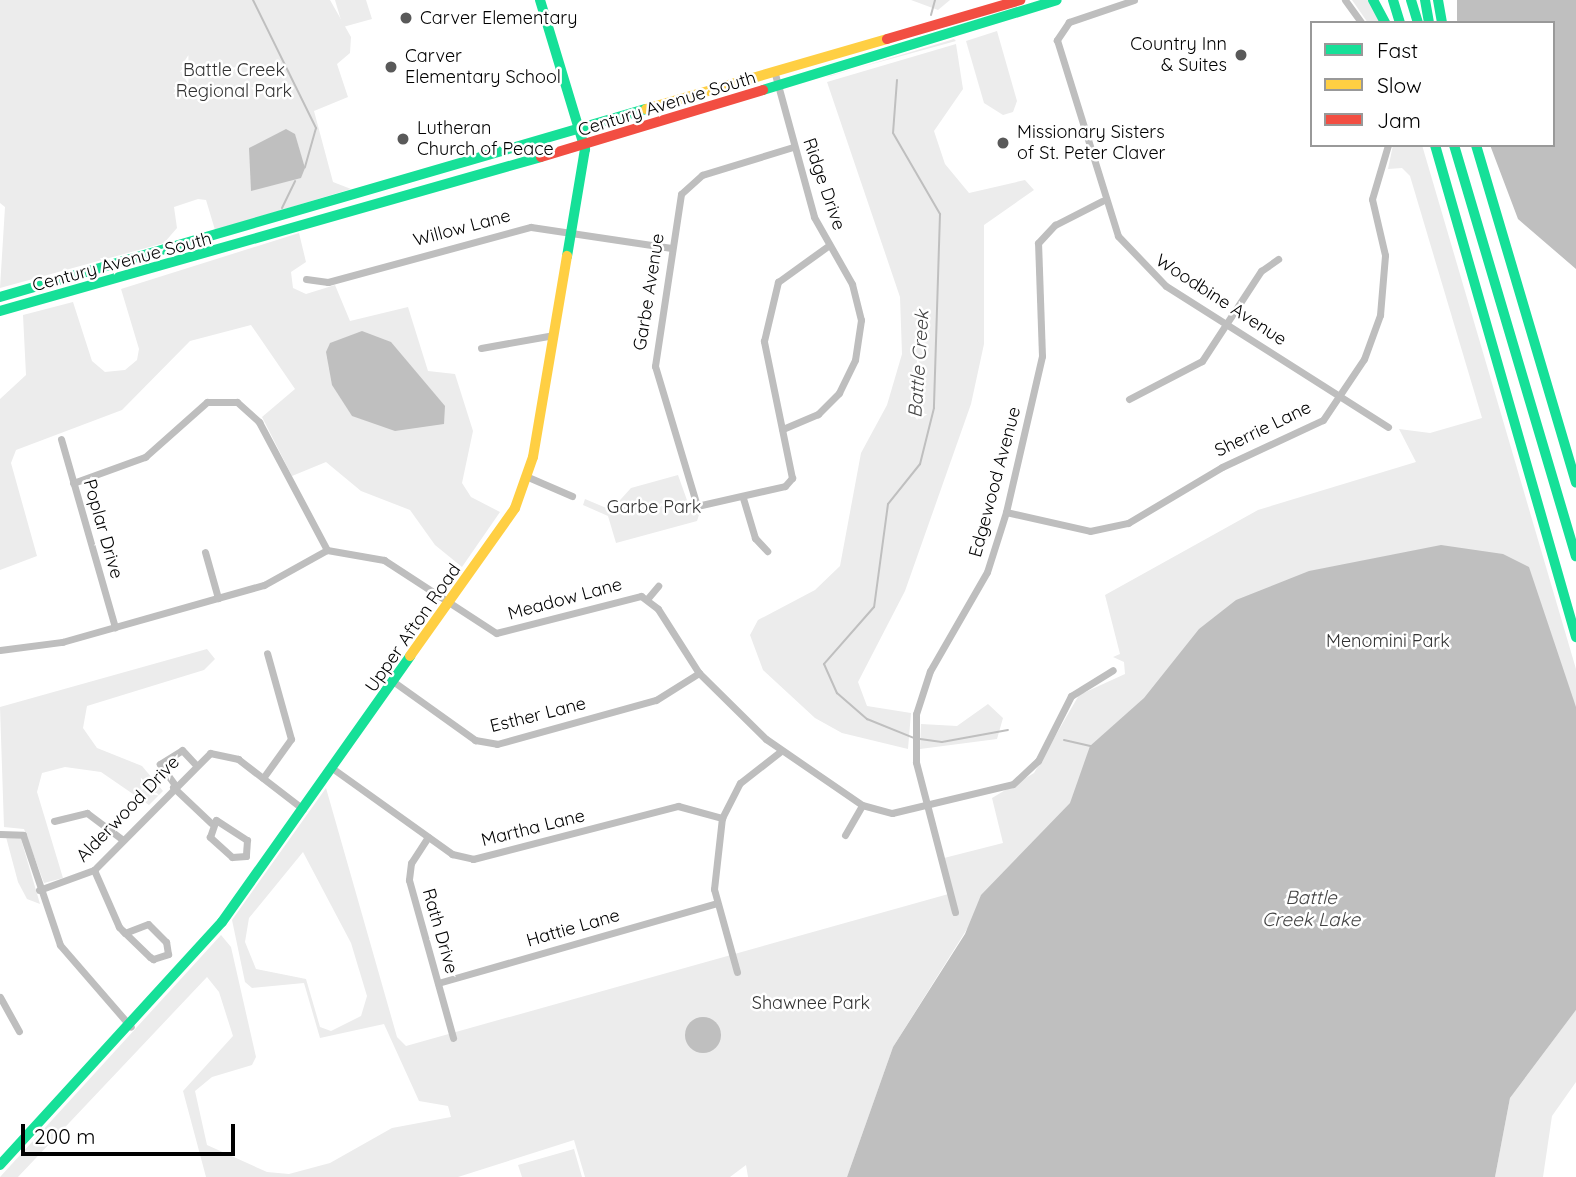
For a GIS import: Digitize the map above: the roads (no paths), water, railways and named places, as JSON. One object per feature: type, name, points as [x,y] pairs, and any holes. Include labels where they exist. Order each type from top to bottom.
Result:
[{"type":"main road","name":"Upper Afton Road","points":[[0,1165],[131,1027],[212,935],[510,517],[528,477],[584,145],[540,0]]},
{"type":"main road","name":"Century Avenue South","points":[[0,298],[581,132],[1020,0]]},
{"type":"main road","name":"Century Avenue South","points":[[0,311],[584,145],[1057,0]]},
{"type":"main road","points":[[1373,0],[1384,21]]},
{"type":"main road","points":[[1393,0],[1399,21]]},
{"type":"main road","points":[[1412,0],[1417,21]]},
{"type":"main road","points":[[1425,0],[1429,21]]},
{"type":"main road","points":[[1438,0],[1441,21]]},
{"type":"main road","points":[[1434,147],[1576,637]]},
{"type":"main road","points":[[1456,147],[1576,556]]},
{"type":"main road","points":[[1477,147],[1572,454],[1576,482]]},
{"type":"street","name":"Woodbine Avenue","points":[[1134,0],[1117,3],[1068,23],[1058,38],[1102,201],[1118,236],[1143,267],[1227,325],[1388,427]]},
{"type":"street","points":[[1345,0],[1361,21]]},
{"type":"street","name":"Ridge Drive","points":[[775,74],[793,147],[828,246],[856,295],[861,332],[855,360],[828,406],[782,429]]},
{"type":"street","name":"Garbe Avenue","points":[[743,498],[709,508],[693,503],[659,387],[655,344],[681,194],[694,178],[793,147]]},
{"type":"street","name":"Sherrie Lane","points":[[1006,512],[1090,531],[1128,523],[1222,467],[1317,424],[1340,396],[1368,351],[1384,300],[1385,255],[1372,199],[1384,167],[1388,147]]},
{"type":"street","name":"Edgewood Avenue","points":[[955,912],[927,809],[913,743],[914,728],[924,684],[976,597],[1006,512],[1042,356],[1035,251],[1055,225],[1102,201]]},
{"type":"street","name":"Willow Lane","points":[[306,279],[328,282],[508,230],[571,232],[671,248]]},
{"type":"street","points":[[767,551],[755,538],[743,498],[792,478],[764,362],[770,303],[785,274],[828,246]]},
{"type":"street","points":[[1129,399],[1191,369],[1227,325],[1261,271],[1278,259]]},
{"type":"street","points":[[481,348],[554,335]]},
{"type":"street","points":[[0,650],[115,626],[264,585],[327,550],[259,422],[237,402],[206,402],[145,457],[73,483]]},
{"type":"street","name":"Poplar Drive","points":[[61,439],[115,626]]},
{"type":"street","points":[[528,477],[572,496]]},
{"type":"street","name":"Meadow Lane","points":[[327,550],[384,561],[448,606],[496,633],[648,598],[699,673],[780,751],[862,805],[892,813],[927,809],[990,793],[1024,777],[1071,696],[1113,670]]},
{"type":"street","points":[[205,552],[218,598]]},
{"type":"street","points":[[648,598],[658,586]]},
{"type":"street","points":[[263,778],[292,739],[267,653]]},
{"type":"street","name":"Esther Lane","points":[[394,682],[475,740],[497,744],[656,699],[699,673]]},
{"type":"street","points":[[195,764],[182,750],[160,764],[174,786],[211,823],[212,839],[232,857],[246,856],[246,839],[225,821],[211,823]]},
{"type":"street","points":[[737,972],[717,903],[714,877],[722,818],[740,783],[780,751]]},
{"type":"street","name":"Alderwood Drive","points":[[39,890],[94,870],[195,764],[222,752],[263,778],[303,809]]},
{"type":"street","name":"Martha Lane","points":[[332,768],[428,837],[473,859],[678,806],[722,818]]},
{"type":"street","points":[[845,835],[862,805]]},
{"type":"street","points":[[54,821],[86,813],[123,841]]},
{"type":"street","points":[[0,834],[19,831],[39,890],[70,961],[131,1027]]},
{"type":"street","name":"Rath Drive","points":[[428,837],[411,863],[409,880],[453,1038]]},
{"type":"street","points":[[94,870],[125,933],[153,959],[168,954],[167,943],[148,924],[125,933]]},
{"type":"street","name":"Hattie Lane","points":[[438,983],[717,903]]},
{"type":"street","points":[[0,997],[19,1031]]},
{"type":"water","points":[[1457,0],[1576,0],[1576,269],[1518,219],[1491,147],[1555,147],[1555,21],[1457,21]]},
{"type":"water","points":[[286,129],[295,134],[305,168],[301,178],[251,191],[249,148]]},
{"type":"water","points":[[362,331],[391,342],[445,406],[444,424],[395,431],[352,416],[332,385],[326,352],[330,343]]},
{"type":"water","name":"Battle Creek Lake","points":[[1441,545],[1503,554],[1529,567],[1576,707],[1576,1010],[1510,1098],[1495,1177],[847,1177],[893,1047],[965,934],[981,895],[1070,803],[1090,746],[1144,698],[1199,629],[1236,600],[1309,571]]},
{"type":"water","points":[[703,1017],[716,1022],[721,1035],[716,1048],[703,1053],[690,1048],[685,1035],[690,1022]]},
{"type":"waterway","points":[[253,0],[316,128],[305,167]]},
{"type":"waterway","name":"Battle Creek","points":[[931,15],[935,0]]},
{"type":"waterway","name":"Battle Creek","points":[[897,80],[893,133],[940,214],[934,408],[920,464],[888,504],[874,607],[824,664],[837,693],[867,719],[914,738]]},
{"type":"waterway","points":[[282,208],[295,181]]},
{"type":"waterway","name":"Battle Creek","points":[[920,739],[942,742],[1008,730]]},
{"type":"waterway","name":"Battle Creek","points":[[1064,740],[1090,746]]},
{"type":"place","name":"Carver Elementary","points":[[406,18]]},
{"type":"place","name":"Country Inn & Suites","points":[[1241,55]]},
{"type":"place","name":"Carver Elementary School","points":[[391,67]]},
{"type":"place","name":"Lutheran Church of Peace","points":[[403,139]]},
{"type":"place","name":"Missionary Sisters of St. Peter Claver","points":[[1003,143]]},
{"type":"park label","name":"Battle Creek Regional Park","points":[[234,81]]},
{"type":"park label","name":"Garbe Park","points":[[654,507]]},
{"type":"park label","name":"Menomini Park","points":[[1388,641]]},
{"type":"park label","name":"Shawnee Park","points":[[811,1003]]}]
